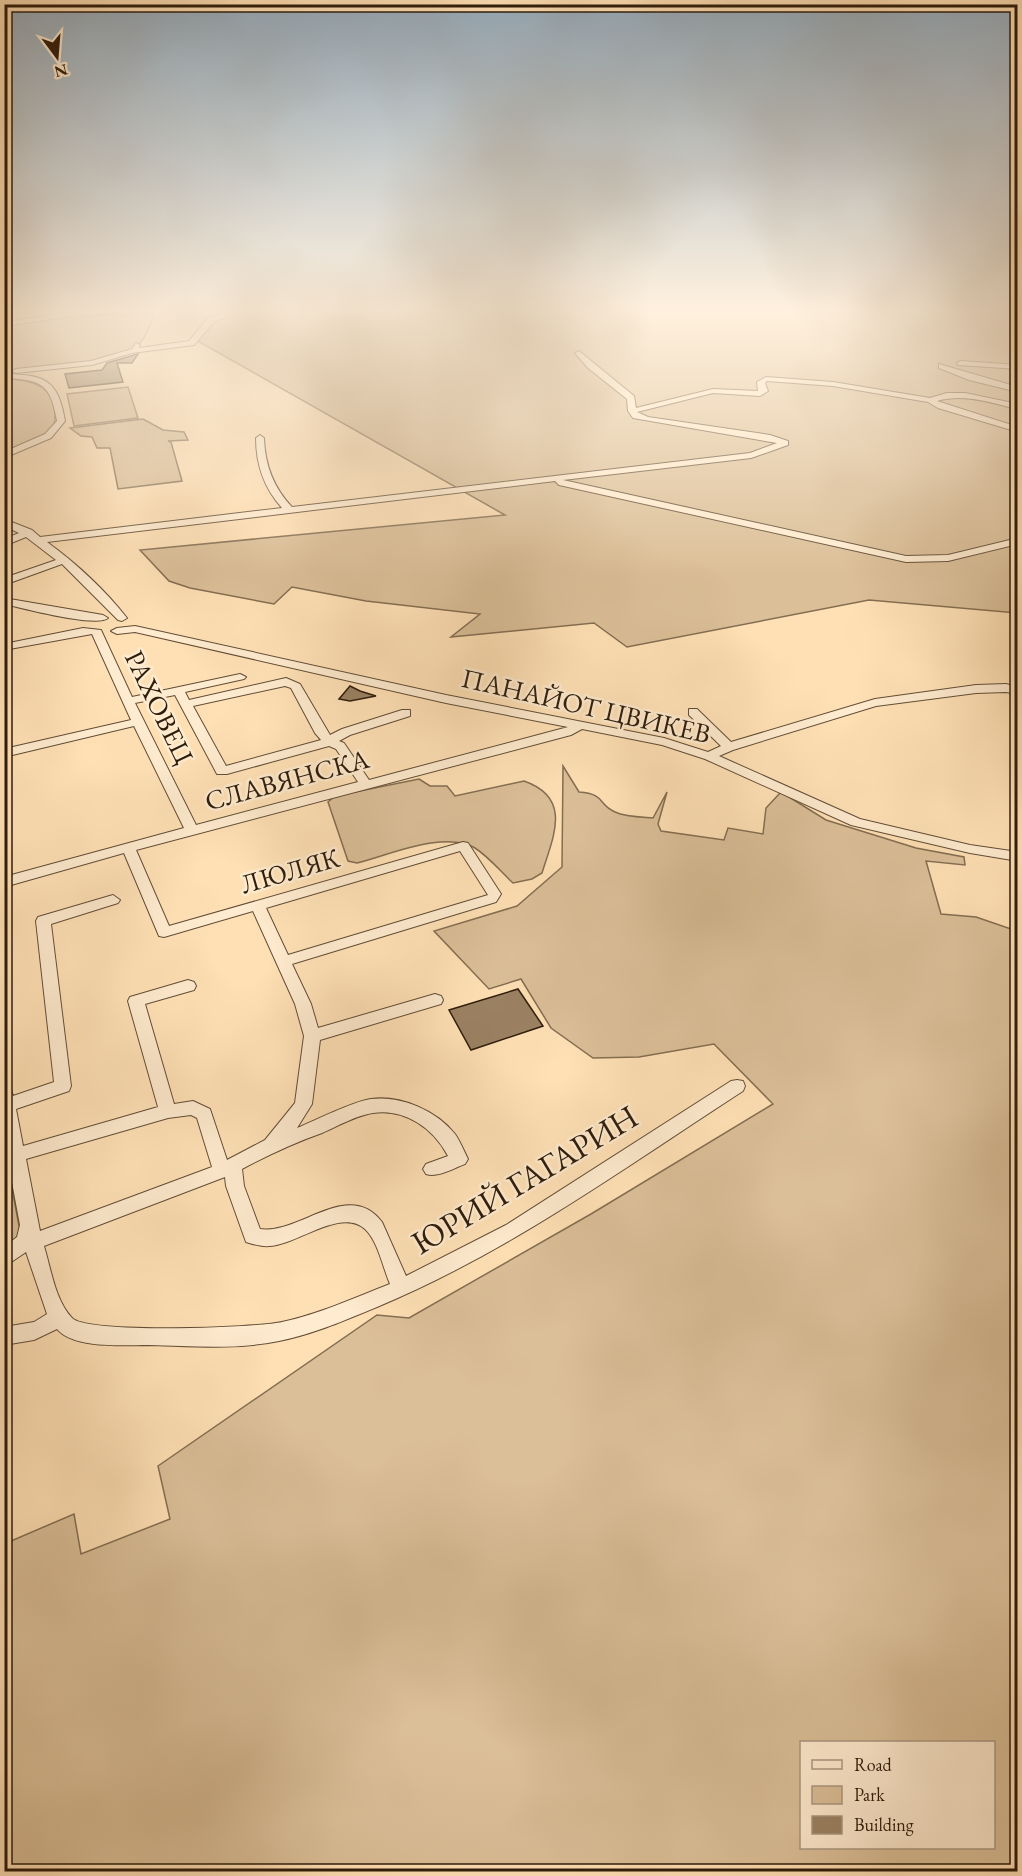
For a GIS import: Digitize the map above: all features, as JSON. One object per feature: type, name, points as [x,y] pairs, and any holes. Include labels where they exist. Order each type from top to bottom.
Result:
[{"type":"street","points":[[4,455],[42,440],[57,428],[61,421],[57,399]]},
{"type":"street","points":[[40,540],[751,455],[785,443],[770,438],[636,416],[632,411],[632,399]]},
{"type":"street","points":[[635,399],[659,403]]},
{"type":"street","points":[[632,411],[679,399]]},
{"type":"street","points":[[921,399],[1017,430]]},
{"type":"street","points":[[930,400],[935,399]]},
{"type":"street","points":[[980,399],[1017,407]]},
{"type":"street","points":[[260,438],[264,472],[279,500],[289,510]]},
{"type":"street","points":[[547,479],[906,559],[930,561],[1017,541]]},
{"type":"street","points":[[4,522],[29,532],[62,561],[106,625],[4,647]]},
{"type":"street","points":[[4,543],[29,532]]},
{"type":"street","points":[[4,582],[62,561]]},
{"type":"street","name":"ПАНАЙОТ ЦВИКЕВ","points":[[4,601],[446,699],[664,742],[709,756],[856,822],[970,849],[1017,857]]},
{"type":"street","name":"РАХОВЕЦ","points":[[106,625],[128,700],[192,830]]},
{"type":"street","points":[[128,700],[240,677]]},
{"type":"street","points":[[186,704],[286,682],[296,686],[328,740],[340,746],[366,784]]},
{"type":"street","points":[[709,756],[729,747],[875,703],[976,689],[1006,688],[1017,691]]},
{"type":"street","points":[[178,690],[222,771],[319,746],[346,732],[406,712]]},
{"type":"street","points":[[693,712],[729,747]]},
{"type":"street","points":[[4,753],[138,722]]},
{"type":"street","name":"СЛАВЯНСКА","points":[[4,882],[128,847],[567,732],[581,724]]},
{"type":"street","name":"ЛЮЛЯК","points":[[128,847],[164,932],[463,846],[493,897],[284,961]]},
{"type":"street","points":[[4,1336],[40,1330],[50,1325],[58,1316],[52,1305],[32,1233],[6,1098],[63,1086],[43,921],[113,900]]},
{"type":"street","points":[[257,905],[303,1004],[312,1036],[303,1104],[290,1124],[269,1146]]},
{"type":"street","points":[[168,1111],[136,1001],[188,986]]},
{"type":"street","points":[[312,1036],[435,1000]]},
{"type":"street","name":"ЮРИЙ ГАГАРИН","points":[[58,1316],[66,1326],[78,1332],[105,1336],[244,1337],[279,1332],[319,1322],[401,1288],[513,1231],[737,1086]]},
{"type":"street","points":[[4,1259],[32,1233],[228,1168],[269,1146],[371,1106],[393,1106],[433,1123],[449,1140],[459,1158],[432,1169]]},
{"type":"street","points":[[16,1155],[168,1111],[193,1108],[204,1114],[236,1186],[253,1236],[261,1239],[275,1238],[342,1213],[358,1215],[373,1224],[401,1288]]},
{"type":"green space","points":[[5,399],[51,399],[55,420],[51,429],[36,440],[5,453]]},
{"type":"green space","points":[[68,399],[132,399],[138,418],[74,426]]},
{"type":"green space","points":[[299,399],[1017,399],[1017,613],[869,600],[627,647],[594,623],[451,637],[480,614],[366,601],[292,587],[274,604],[190,588],[169,581],[140,550],[505,515]]},
{"type":"green space","points":[[143,419],[163,430],[184,432],[188,440],[168,441],[171,442],[182,481],[118,489],[110,448],[97,448],[92,437],[81,436],[70,428]]},
{"type":"green space","points":[[563,766],[579,792],[598,797],[609,809],[628,816],[653,818],[667,792],[658,824],[661,831],[724,840],[728,828],[763,834],[766,808],[781,792],[826,820],[916,848],[964,857],[965,865],[926,861],[941,914],[976,917],[1017,931],[1017,1871],[5,1871],[4,1544],[74,1514],[81,1554],[170,1519],[158,1466],[377,1315],[409,1318],[591,1214],[773,1104],[714,1044],[639,1057],[593,1058],[551,1028],[521,979],[489,989],[434,931],[517,906],[562,867]]},
{"type":"green space","points":[[419,779],[430,786],[447,786],[455,796],[524,781],[539,788],[549,797],[556,820],[551,846],[542,873],[532,879],[513,883],[475,848],[463,843],[449,842],[417,846],[357,863],[348,861],[328,802],[335,796]]},
{"type":"green space","points":[[4,1146],[20,1231],[14,1243],[4,1251]]},
{"type":"building","points":[[350,686],[376,696],[350,701],[339,699]]},
{"type":"building","points":[[518,989],[543,1026],[471,1050],[449,1010]]}]
